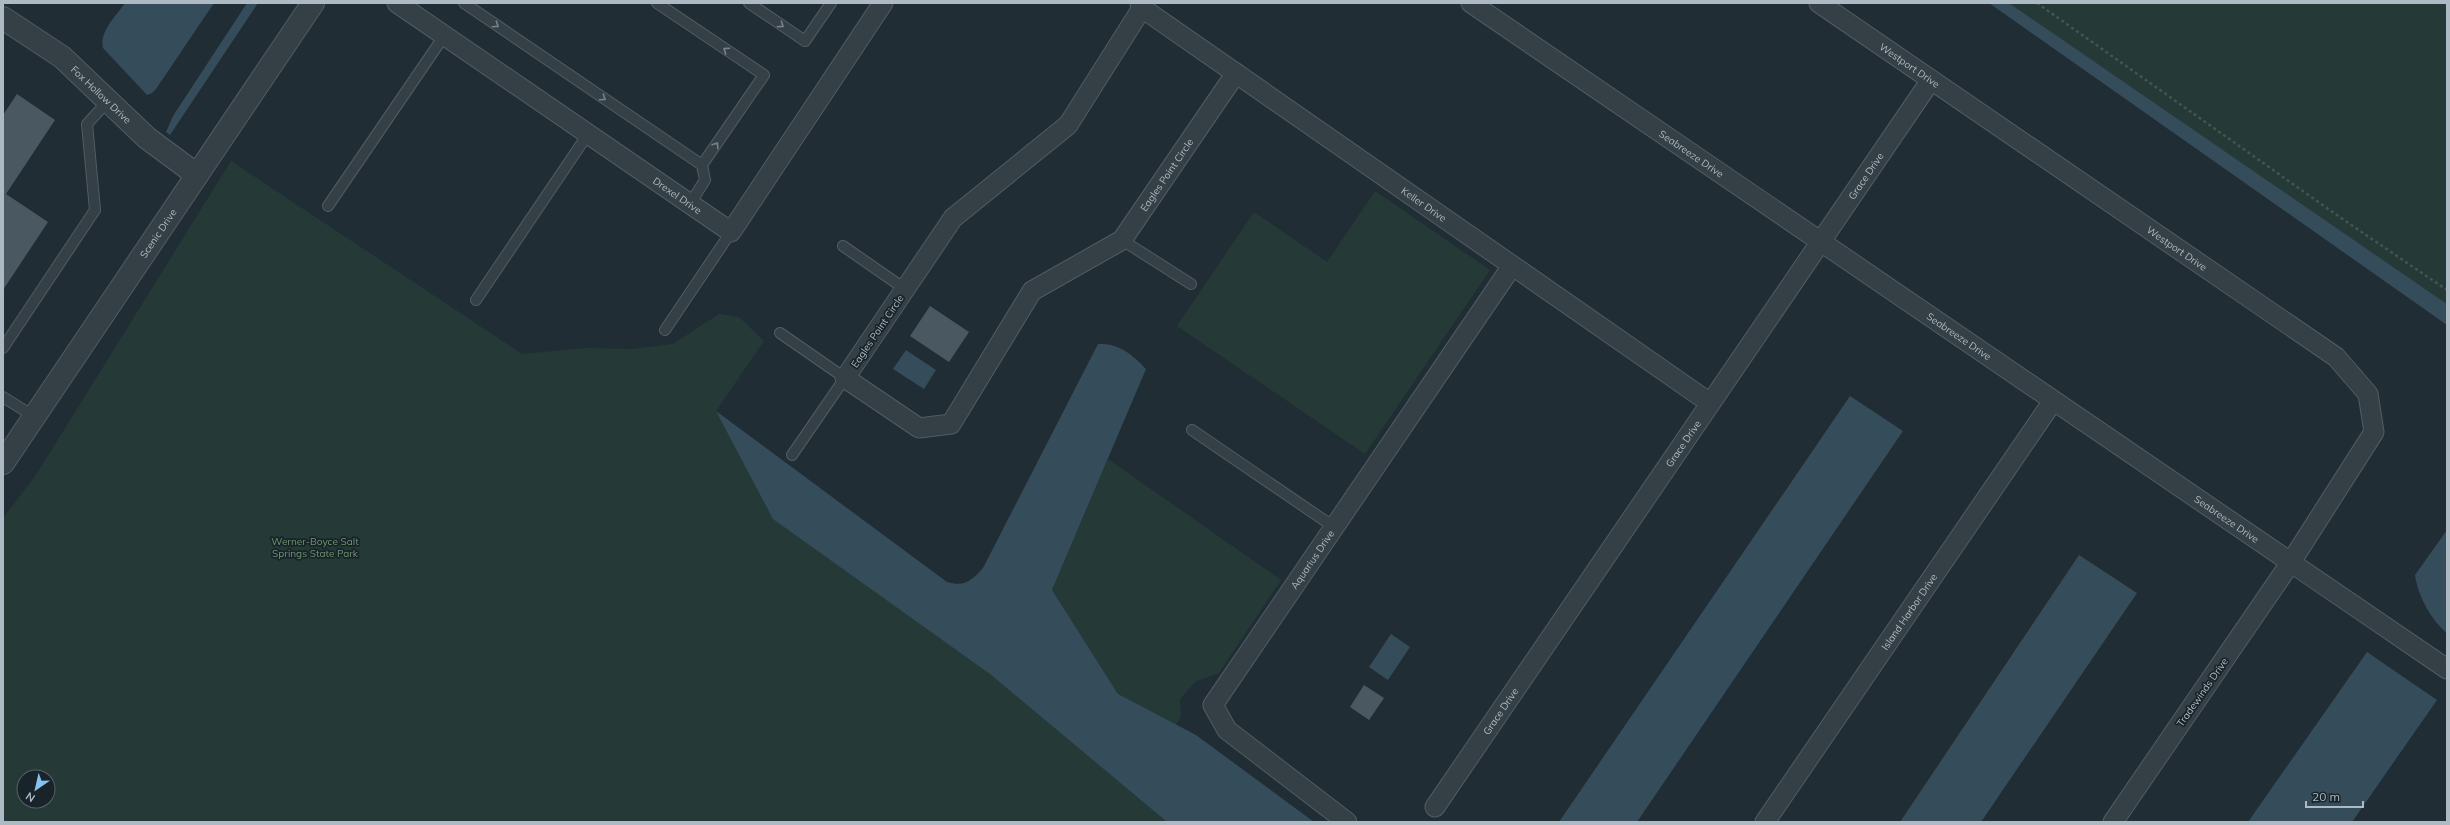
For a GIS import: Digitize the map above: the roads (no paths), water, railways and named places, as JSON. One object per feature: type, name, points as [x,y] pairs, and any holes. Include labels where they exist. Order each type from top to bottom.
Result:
[{"type":"street","name":"Scenic Drive","points":[[3,463],[313,3]]},
{"type":"street","name":"Drexel Drive","points":[[397,3],[731,232]]},
{"type":"street","points":[[731,232],[883,3]]},
{"type":"street","name":"Seabreeze Drive","points":[[1471,3],[2447,669]]},
{"type":"street","name":"Westport Drive","points":[[1819,3],[2336,357],[2368,394],[2374,432],[2291,562]]},
{"type":"street","name":"Keller Drive","points":[[1141,6],[1710,403]]},
{"type":"street","name":"Eagles Point Circle","points":[[1141,6],[1068,125],[953,218],[845,378],[919,428],[951,424],[1032,291],[1122,240],[1236,73]]},
{"type":"street","name":"Fox Hollow Drive","points":[[3,18],[62,57],[147,138],[197,175]]},
{"type":"street","name":"Grace Drive","points":[[1435,807],[1931,80]]},
{"type":"street","name":"Aquarius Drive","points":[[1347,822],[1227,730],[1213,705],[1512,266]]},
{"type":"street","name":"Island Harbor Drive","points":[[1765,822],[2053,400]]},
{"type":"street","name":"Tradewinds Drive","points":[[2113,822],[2291,562]]},
{"type":"lane","points":[[464,3],[702,166],[705,180],[690,204]]},
{"type":"lane","points":[[657,3],[764,76],[702,166]]},
{"type":"lane","points":[[749,3],[805,41],[831,3]]},
{"type":"lane","points":[[328,206],[444,36]]},
{"type":"lane","points":[[3,348],[95,210],[87,124],[108,101]]},
{"type":"lane","points":[[476,300],[588,134]]},
{"type":"lane","points":[[666,330],[731,232]]},
{"type":"lane","points":[[1122,240],[1191,284]]},
{"type":"lane","points":[[843,246],[905,289]]},
{"type":"lane","points":[[780,333],[845,378],[792,455]]},
{"type":"lane","points":[[3,397],[35,417]]},
{"type":"lane","points":[[1192,430],[1334,527]]},
{"type":"water","points":[[125,3],[214,3],[156,89],[147,95],[103,48],[103,36]]},
{"type":"water","points":[[247,3],[258,3],[170,135],[166,132],[173,116]]},
{"type":"water","points":[[1989,3],[2009,3],[2447,304],[2447,325]]},
{"type":"water","points":[[1098,344],[1112,345],[1125,350],[1146,369],[1052,590],[1118,694],[1196,735],[1314,822],[1166,821],[990,674],[773,519],[716,411],[947,582],[959,584],[967,582],[983,568]]},
{"type":"water","points":[[906,350],[936,370],[924,389],[893,369]]},
{"type":"water","points":[[1850,396],[1903,431],[1637,822],[1559,822]]},
{"type":"water","points":[[2447,530],[2447,633],[2441,628],[2426,607],[2419,591],[2415,575]]},
{"type":"water","points":[[2079,555],[2137,593],[1981,822],[1900,822]]},
{"type":"water","points":[[1391,634],[1410,647],[1388,680],[1369,667]]},
{"type":"water","points":[[2367,652],[2437,700],[2352,822],[2248,822]]},
{"type":"park label","name":"Werner-Boyce Salt Springs State Park","points":[[315,546]]}]
